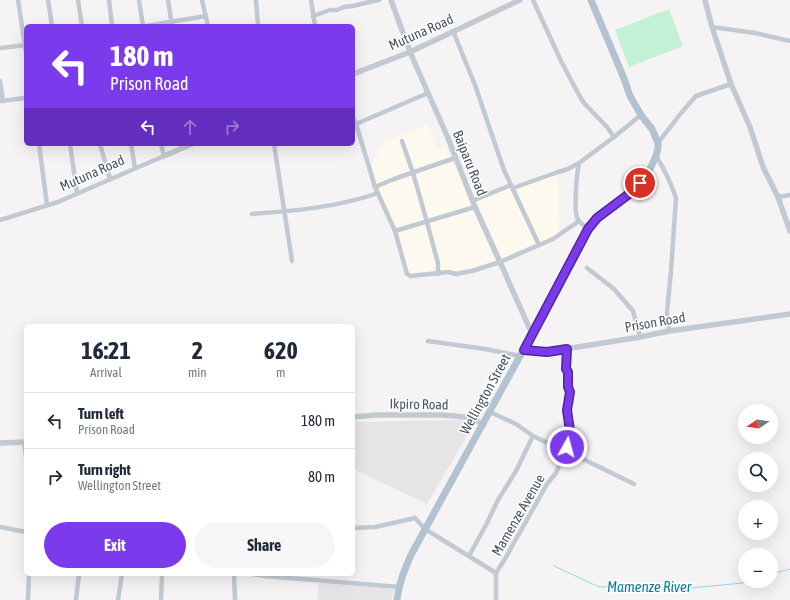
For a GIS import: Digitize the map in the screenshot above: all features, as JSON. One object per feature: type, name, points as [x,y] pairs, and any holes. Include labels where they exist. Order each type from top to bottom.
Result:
[{"type":"main road","points":[[591,0],[630,96],[641,115],[652,129],[658,144]]},
{"type":"main road","name":"Wellington Street","points":[[397,600],[399,587],[410,555],[484,424],[588,229],[597,218],[629,194],[640,183],[650,169],[656,156],[658,144]]},
{"type":"street","points":[[18,0],[24,39]]},
{"type":"street","points":[[48,0],[52,24]]},
{"type":"street","points":[[78,0],[82,24]]},
{"type":"street","points":[[109,0],[112,24]]},
{"type":"street","points":[[138,0],[143,24]]},
{"type":"street","points":[[168,0],[172,24],[206,16]]},
{"type":"street","points":[[202,0],[208,24]]},
{"type":"street","points":[[256,0],[258,24]]},
{"type":"street","points":[[311,0],[315,24]]},
{"type":"street","points":[[313,16],[330,10],[337,10],[344,7],[379,0]]},
{"type":"street","name":"Baiparu Road","points":[[391,0],[410,52],[448,138],[472,201],[532,334]]},
{"type":"street","name":"Mutuna Road","points":[[355,73],[410,52],[520,0]]},
{"type":"street","points":[[533,0],[561,61],[584,103],[607,127],[614,137]]},
{"type":"street","points":[[705,0],[712,27],[731,84],[750,127],[764,167],[778,197],[790,231]]},
{"type":"street","points":[[712,27],[756,33],[790,41]]},
{"type":"street","points":[[453,31],[475,84],[494,141],[538,245]]},
{"type":"street","points":[[0,48],[24,45]]},
{"type":"street","points":[[0,81],[1,101],[24,98]]},
{"type":"street","points":[[658,144],[681,113],[696,96],[731,84]]},
{"type":"street","points":[[428,94],[356,124],[375,187],[394,231],[407,274],[410,276],[449,272],[456,274],[472,271],[500,262],[524,250],[553,239],[578,220]]},
{"type":"street","points":[[472,201],[512,186],[568,169],[579,163],[641,115]]},
{"type":"street","points":[[402,141],[413,172],[427,222],[438,263],[438,274]]},
{"type":"street","points":[[39,146],[47,205]]},
{"type":"street","points":[[70,146],[78,193]]},
{"type":"street","points":[[101,146],[110,179]]},
{"type":"street","points":[[131,146],[135,168]]},
{"type":"street","points":[[162,146],[164,156]]},
{"type":"street","name":"Mutuna Road","points":[[0,220],[58,202],[187,146]]},
{"type":"street","points":[[274,146],[292,261]]},
{"type":"street","points":[[656,156],[666,172],[676,198],[667,312],[669,331]]},
{"type":"street","points":[[375,187],[455,158]]},
{"type":"street","points":[[579,163],[576,207],[578,220],[588,229]]},
{"type":"street","points":[[252,214],[284,212],[339,204],[378,193]]},
{"type":"street","points":[[778,197],[790,195]]},
{"type":"street","points":[[394,231],[475,207]]},
{"type":"street","points":[[587,268],[614,289],[633,311],[640,337]]},
{"type":"street","name":"Prison Road","points":[[522,353],[547,352],[669,331],[790,314]]},
{"type":"street","points":[[428,341],[522,353]]},
{"type":"street","name":"Mamenze Avenue","points":[[496,600],[496,573],[506,559],[547,484],[556,473],[567,447],[570,431],[567,410],[570,392],[568,387],[568,372],[566,369],[567,349]]},
{"type":"street","points":[[490,412],[516,424],[533,436],[634,484]]},
{"type":"street","name":"Ikpiro Road","points":[[355,417],[376,415],[442,415],[465,417],[484,424]]},
{"type":"street","points":[[469,556],[498,500],[516,471],[533,436]]},
{"type":"street","points":[[0,443],[24,442]]},
{"type":"street","points":[[355,528],[375,527],[416,518],[425,529],[496,573]]},
{"type":"street","points":[[0,527],[24,532]]},
{"type":"street","points":[[28,576],[28,600]]},
{"type":"street","points":[[76,600],[79,576]]},
{"type":"street","points":[[118,600],[122,576]]},
{"type":"street","points":[[161,600],[162,576]]},
{"type":"street","points":[[234,576],[235,600]]},
{"type":"street","points":[[265,576],[399,587]]},
{"type":"shaded area","points":[[428,124],[436,148],[446,146],[495,261],[454,273],[409,278],[371,165],[385,142]]},
{"type":"shaded area","points":[[558,174],[559,233],[539,244],[520,201],[517,187]]},
{"type":"shaded area","points":[[510,186],[535,243],[502,259],[475,200]]},
{"type":"shaded area","points":[[462,420],[474,424],[427,504],[355,470],[355,422]]},
{"type":"shaded area","points":[[319,583],[394,589],[392,600],[317,600]]},
{"type":"green space","points":[[669,9],[683,46],[629,67],[615,30]]},
{"type":"waterway","name":"Mamenze River","points":[[554,566],[599,587],[629,586],[689,588],[738,583]]},
{"type":"waterway","name":"Mamenze River","points":[[778,572],[790,569]]},
{"type":"route","points":[[567,447],[570,431],[567,410],[570,392],[568,387],[568,372],[566,369],[567,349],[547,352],[524,350],[588,229],[606,210],[629,194],[640,183]]}]
